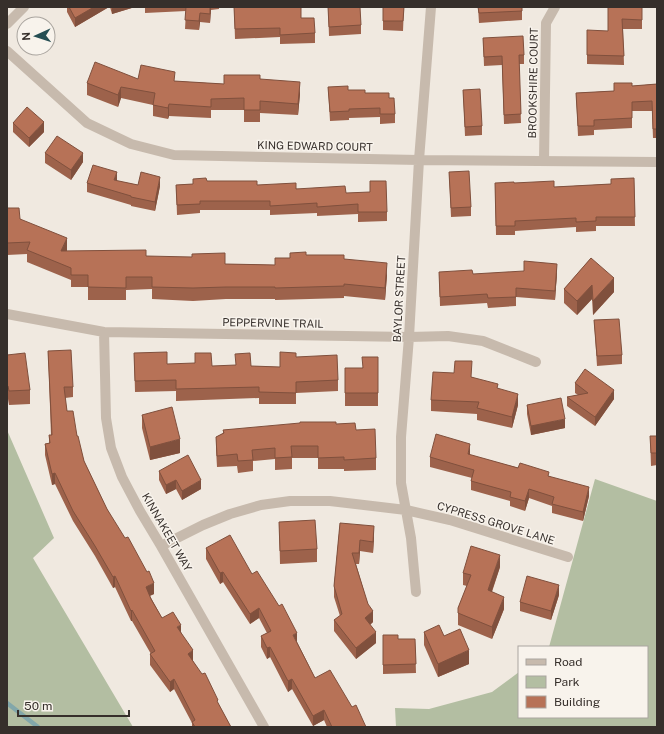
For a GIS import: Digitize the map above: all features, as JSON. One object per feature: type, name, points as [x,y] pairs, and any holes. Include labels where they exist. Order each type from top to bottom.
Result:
[{"type":"street","points":[[7,24],[24,7]]},
{"type":"street","name":"BAYLOR STREET","points":[[416,592],[411,538],[401,483],[401,437],[409,337],[419,160],[431,7]]},
{"type":"street","name":"BROOKSHIRE COURT","points":[[544,161],[546,23],[555,7]]},
{"type":"street","name":"KING EDWARD COURT","points":[[7,51],[87,123],[131,144],[174,155],[419,160],[657,162]]},
{"type":"street","name":"PEPPERVINE TRAIL","points":[[7,314],[104,332],[409,337],[448,336],[482,341],[536,362]]},
{"type":"street","name":"KINNAKEET WAY","points":[[104,332],[106,418],[111,448],[122,477],[264,727]]},
{"type":"street","name":"CYPRESS GROVE LANE","points":[[161,546],[230,514],[261,506],[290,501],[330,502],[406,510],[450,520],[568,558]]},
{"type":"green space","points":[[7,430],[54,538],[33,558],[133,727],[7,727]]},
{"type":"green space","points":[[595,479],[657,501],[657,727],[396,727],[395,708],[429,709],[492,692],[518,673],[518,718],[648,718],[648,646],[549,646]]},
{"type":"building","points":[[69,7],[94,7],[75,18]]},
{"type":"building","points":[[186,7],[210,7],[210,14],[200,13],[199,21],[185,20]]},
{"type":"building","points":[[234,7],[301,7],[301,18],[314,18],[315,33],[280,35],[280,28],[235,29]]},
{"type":"building","points":[[328,7],[360,7],[361,25],[329,27]]},
{"type":"building","points":[[383,7],[404,7],[403,21],[383,21]]},
{"type":"building","points":[[478,7],[522,7],[522,11],[479,13]]},
{"type":"building","points":[[608,7],[642,7],[642,20],[622,19],[624,56],[587,55],[587,30],[608,31]]},
{"type":"building","points":[[523,36],[524,55],[519,55],[521,114],[504,115],[502,56],[484,57],[483,38]]},
{"type":"building","points":[[95,62],[138,79],[141,65],[175,72],[174,81],[224,84],[224,75],[260,75],[260,79],[300,82],[298,104],[260,101],[260,110],[244,110],[244,98],[211,99],[211,107],[169,104],[168,108],[153,105],[155,93],[121,87],[118,95],[87,83]]},
{"type":"building","points":[[614,83],[632,83],[632,86],[657,84],[657,129],[653,129],[652,101],[632,102],[632,118],[594,120],[594,126],[578,126],[576,93],[614,91]]},
{"type":"building","points":[[348,86],[348,90],[365,90],[365,93],[389,93],[389,98],[394,98],[395,114],[380,114],[380,108],[349,109],[349,111],[330,112],[328,87]]},
{"type":"building","points":[[480,89],[482,126],[465,127],[463,90]]},
{"type":"building","points":[[27,107],[44,122],[29,138],[13,123]]},
{"type":"building","points":[[57,136],[83,153],[71,170],[45,153]]},
{"type":"building","points":[[93,165],[117,172],[114,180],[138,185],[141,172],[160,177],[155,202],[131,197],[87,183]]},
{"type":"building","points":[[469,171],[471,207],[451,208],[449,172]]},
{"type":"building","points":[[206,178],[207,181],[257,181],[257,185],[296,183],[296,189],[345,186],[346,193],[370,192],[370,181],[386,181],[387,212],[358,212],[358,204],[317,207],[317,203],[270,206],[270,201],[200,201],[200,204],[177,205],[176,185],[193,184],[193,179]]},
{"type":"building","points":[[634,178],[635,217],[596,217],[596,221],[576,222],[576,218],[515,221],[515,226],[496,226],[495,183],[554,181],[554,187],[611,184],[611,179]]},
{"type":"building","points":[[7,208],[19,208],[20,219],[67,238],[61,251],[146,250],[146,256],[192,257],[192,254],[225,253],[225,264],[275,265],[275,258],[290,258],[290,253],[306,252],[306,255],[344,255],[344,259],[387,263],[385,288],[344,284],[344,286],[275,288],[152,287],[152,277],[126,277],[126,288],[88,287],[88,275],[71,275],[71,268],[27,250],[30,242],[7,243]]},
{"type":"building","points":[[591,258],[614,278],[593,301],[592,285],[577,301],[564,289]]},
{"type":"building","points":[[524,261],[557,264],[555,291],[516,288],[516,297],[488,298],[487,294],[440,297],[439,272],[472,270],[473,274],[524,271]]},
{"type":"building","points":[[619,319],[622,355],[597,356],[594,320]]},
{"type":"building","points":[[71,350],[73,387],[64,387],[67,411],[73,411],[77,436],[84,461],[107,509],[125,538],[128,537],[147,572],[149,571],[154,583],[146,587],[151,599],[162,618],[173,612],[181,625],[177,627],[193,650],[188,654],[202,674],[205,673],[218,700],[217,701],[231,727],[195,727],[192,722],[195,720],[174,679],[170,682],[150,654],[155,651],[132,610],[131,611],[115,576],[113,577],[73,511],[55,473],[52,474],[45,444],[50,443],[49,435],[52,435],[48,351]]},
{"type":"building","points":[[167,352],[167,364],[195,363],[195,353],[211,353],[212,366],[236,365],[235,354],[250,353],[251,366],[280,367],[280,352],[296,353],[296,357],[337,355],[338,380],[296,382],[296,393],[259,392],[259,387],[176,389],[176,380],[135,381],[134,353]]},
{"type":"building","points":[[25,353],[30,390],[9,391],[7,386],[7,355]]},
{"type":"building","points":[[362,357],[378,357],[378,393],[345,393],[345,368],[363,368]]},
{"type":"building","points":[[455,361],[472,361],[471,377],[498,384],[497,388],[518,394],[512,417],[477,408],[479,402],[431,400],[433,372],[454,373]]},
{"type":"building","points":[[585,369],[614,390],[595,417],[567,397],[588,393],[575,383]]},
{"type":"building","points":[[561,398],[565,419],[531,426],[527,405]]},
{"type":"building","points":[[172,407],[180,439],[150,447],[142,415]]},
{"type":"building","points":[[300,422],[336,422],[336,424],[355,423],[356,430],[375,429],[376,458],[344,460],[344,457],[318,458],[318,446],[291,446],[292,457],[275,458],[275,448],[252,450],[253,460],[238,461],[237,454],[217,456],[216,437],[224,433],[223,430]]},
{"type":"building","points":[[436,434],[470,444],[468,454],[518,468],[520,463],[549,472],[548,476],[589,487],[583,512],[552,504],[554,497],[529,489],[525,501],[510,497],[511,492],[471,481],[474,470],[430,457]]},
{"type":"building","points":[[650,436],[657,436],[657,453],[651,453]]},
{"type":"building","points":[[188,455],[201,480],[182,491],[176,480],[166,485],[159,471]]},
{"type":"building","points":[[315,520],[317,549],[280,551],[279,522]]},
{"type":"building","points":[[340,523],[374,526],[373,542],[360,540],[359,553],[352,553],[368,604],[373,611],[365,618],[376,632],[356,648],[334,620],[342,614],[334,586]]},
{"type":"building","points":[[230,535],[252,574],[257,571],[279,606],[282,604],[297,633],[293,635],[315,678],[330,670],[352,707],[356,705],[366,727],[332,727],[324,710],[313,716],[292,679],[288,681],[270,647],[267,648],[261,636],[271,631],[259,608],[250,614],[223,572],[220,573],[206,548]]},
{"type":"building","points":[[471,546],[500,555],[488,590],[504,597],[492,627],[458,613],[458,608],[471,575],[463,573]]},
{"type":"building","points":[[527,576],[559,585],[551,611],[520,602]]},
{"type":"building","points":[[439,625],[444,636],[460,629],[469,650],[438,664],[424,632]]},
{"type":"building","points":[[383,635],[398,635],[398,639],[415,639],[416,664],[383,665]]},
{"type":"waterway","points":[[7,703],[38,727]]}]
